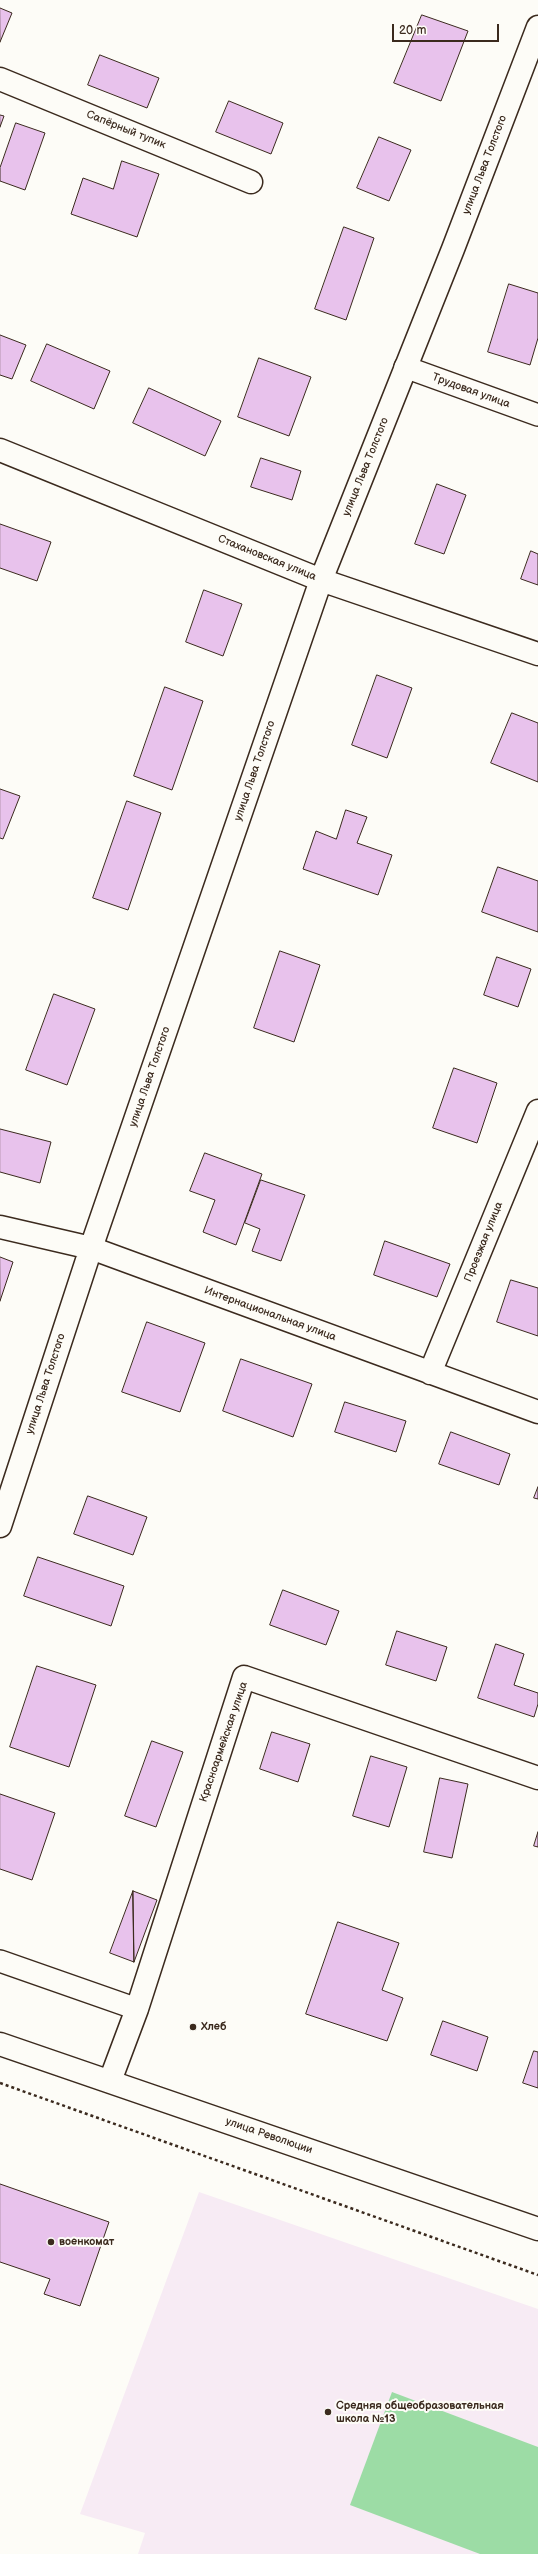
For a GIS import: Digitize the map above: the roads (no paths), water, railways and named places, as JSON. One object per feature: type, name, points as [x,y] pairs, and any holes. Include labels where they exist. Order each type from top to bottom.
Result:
[{"type":"street","name":"улица Льва Толстого","points":[[0,1526],[91,1248],[321,580],[453,249],[538,27]]},
{"type":"street","name":"Сапёрный тупик","points":[[0,79],[251,182]]},
{"type":"street","name":"Стахановская улица","points":[[0,450],[321,580],[538,654]]},
{"type":"street","name":"Проезжая улица","points":[[430,1373],[538,1112]]},
{"type":"street","name":"Интернациональная улица","points":[[0,1226],[91,1248],[538,1412]]},
{"type":"street","name":"Красноармейская улица","points":[[137,2009],[244,1677],[538,1778]]},
{"type":"street","points":[[110,2082],[137,2009]]},
{"type":"street","name":"улица Революции","points":[[0,2044],[538,2229]]},
{"type":"lane","name":"Трудовая улица","points":[[405,367],[538,415]]},
{"type":"lane","points":[[0,1961],[137,2009]]},
{"type":"place","name":"Хлеб","points":[[193,2027]]},
{"type":"place","name":"военкомат","points":[[51,2242]]},
{"type":"place","name":"Средняя общеобразовательная школа №13","points":[[328,2412]]}]
